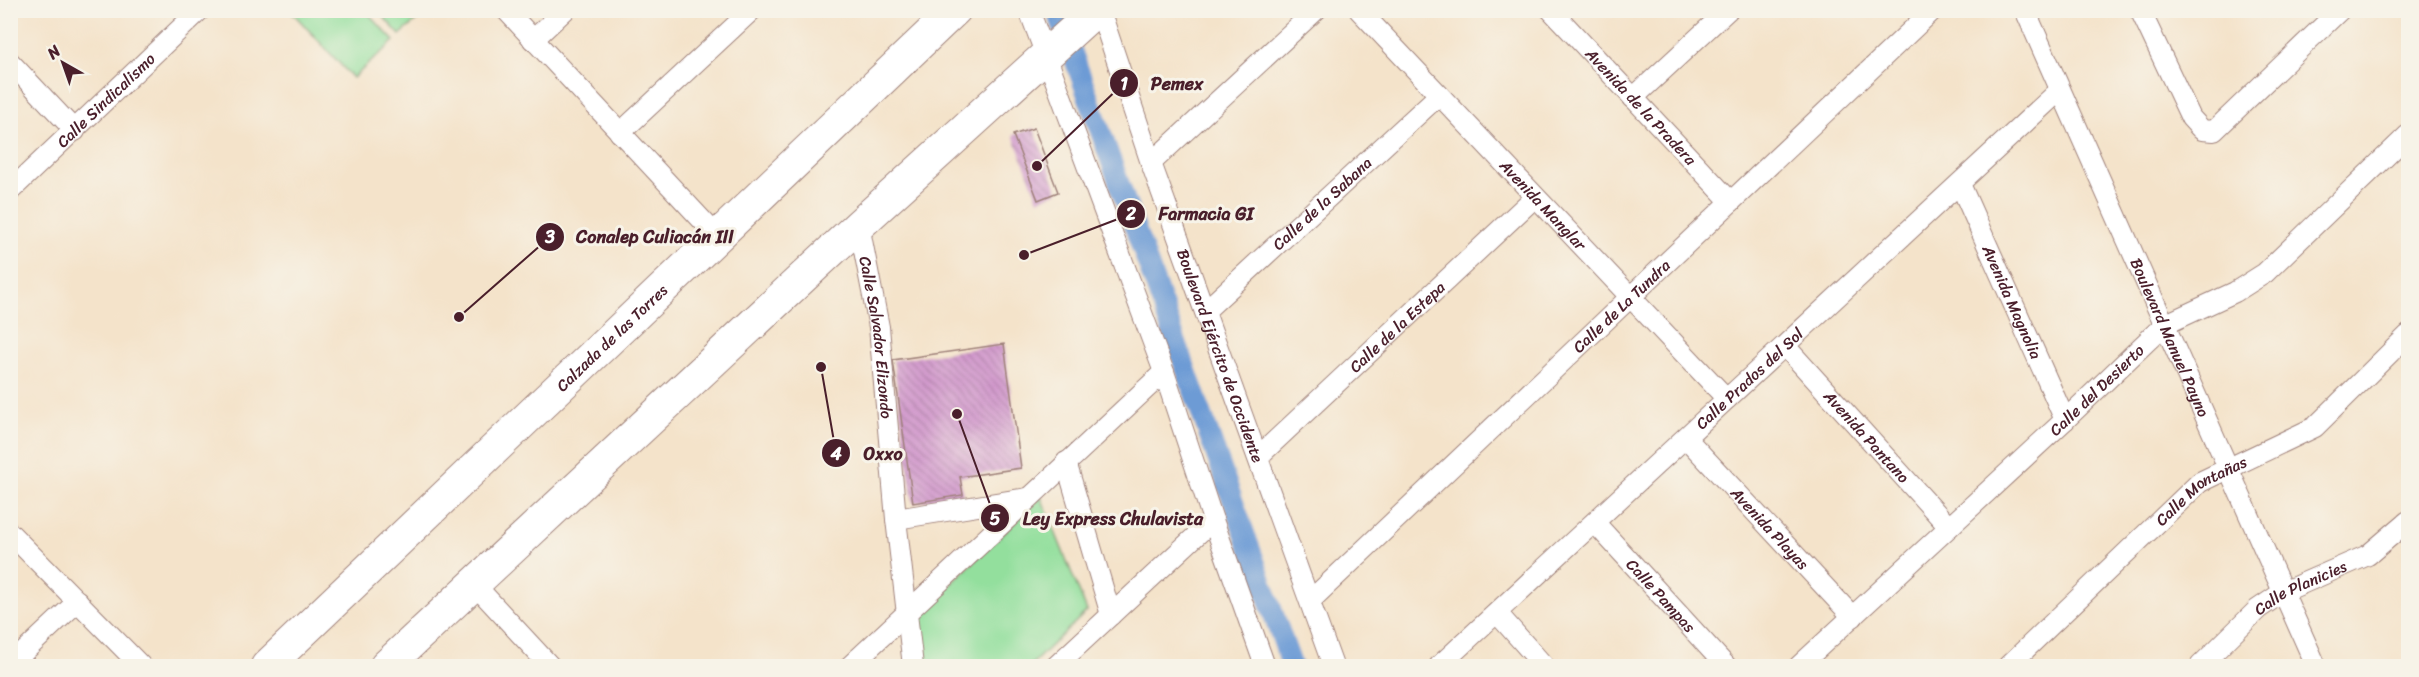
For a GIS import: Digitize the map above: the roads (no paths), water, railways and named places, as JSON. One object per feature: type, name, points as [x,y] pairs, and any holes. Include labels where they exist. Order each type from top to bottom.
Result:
[{"type":"main road","name":"Calzada de las Torres","points":[[267,666],[955,10]]},
{"type":"main road","points":[[386,666],[860,225],[1094,13]]},
{"type":"street","name":"Calle Sindicalismo","points":[[10,190],[75,131],[200,10]]},
{"type":"street","points":[[506,10],[717,236]]},
{"type":"street","points":[[533,40],[565,10]]},
{"type":"street","points":[[620,133],[752,10]]},
{"type":"street","points":[[1029,10],[1054,49],[1164,372],[1259,663]]},
{"type":"street","points":[[1151,163],[1316,10]]},
{"type":"street","name":"Avenida Manglar","points":[[1359,10],[1727,399]]},
{"type":"street","name":"Avenida de la Pradera","points":[[1551,10],[1731,202]]},
{"type":"street","points":[[1633,98],[1728,10]]},
{"type":"street","name":"Calle de La Tundra","points":[[1310,601],[1933,10]]},
{"type":"street","name":"Boulevard Manuel Payno","points":[[2025,10],[2316,666]]},
{"type":"street","points":[[2140,10],[2191,118],[2202,130],[2214,131],[2340,10]]},
{"type":"street","name":"Boulevard Ejército de Occidente","points":[[1094,13],[1259,456],[1333,666]]},
{"type":"street","points":[[10,62],[75,131]]},
{"type":"street","name":"Calle Prados del Sol","points":[[1439,666],[2060,90]]},
{"type":"street","name":"Calle de la Sabana","points":[[1205,311],[1439,95]]},
{"type":"street","name":"Calle del Desierto","points":[[1799,666],[2065,420],[2164,325],[2235,292],[2265,273],[2409,135]]},
{"type":"street","name":"Avenida Magnolia","points":[[1960,184],[2065,420]]},
{"type":"street","name":"Calle de la Estepa","points":[[1259,456],[1535,197]]},
{"type":"street","name":"Calle Salvador Elizondo","points":[[860,225],[879,327],[896,519],[913,666]]},
{"type":"street","name":"Calle Montañas","points":[[2008,666],[2200,482],[2315,427],[2409,335]]},
{"type":"street","name":"Avenida Pantano","points":[[1785,345],[1949,527]]},
{"type":"street","points":[[850,666],[1164,372]]},
{"type":"street","name":"Avenida Playas","points":[[1686,438],[1853,617]]},
{"type":"street","points":[[1066,462],[1111,615]]},
{"type":"street","points":[[896,519],[1028,498]]},
{"type":"street","points":[[1056,666],[1213,520]]},
{"type":"street","name":"Calle Planicies","points":[[2200,666],[2258,609],[2283,592],[2368,555],[2409,521]]},
{"type":"street","name":"Calle Pampas","points":[[1595,523],[1726,666]]},
{"type":"street","points":[[10,533],[141,666]]},
{"type":"street","points":[[474,584],[550,666]]},
{"type":"street","points":[[10,665],[78,601]]},
{"type":"street","points":[[1497,613],[1544,666]]},
{"type":"waterway","points":[[1057,10],[1292,666]]},
{"type":"place","name":"Pemex","points":[[1037,166]]},
{"type":"place","name":"Farmacia GI","points":[[1024,255]]},
{"type":"place","name":"Conalep Culiacán III","points":[[459,317]]},
{"type":"place","name":"Oxxo","points":[[821,367]]},
{"type":"place","name":"Ley Express Chulavista","points":[[957,414]]}]
